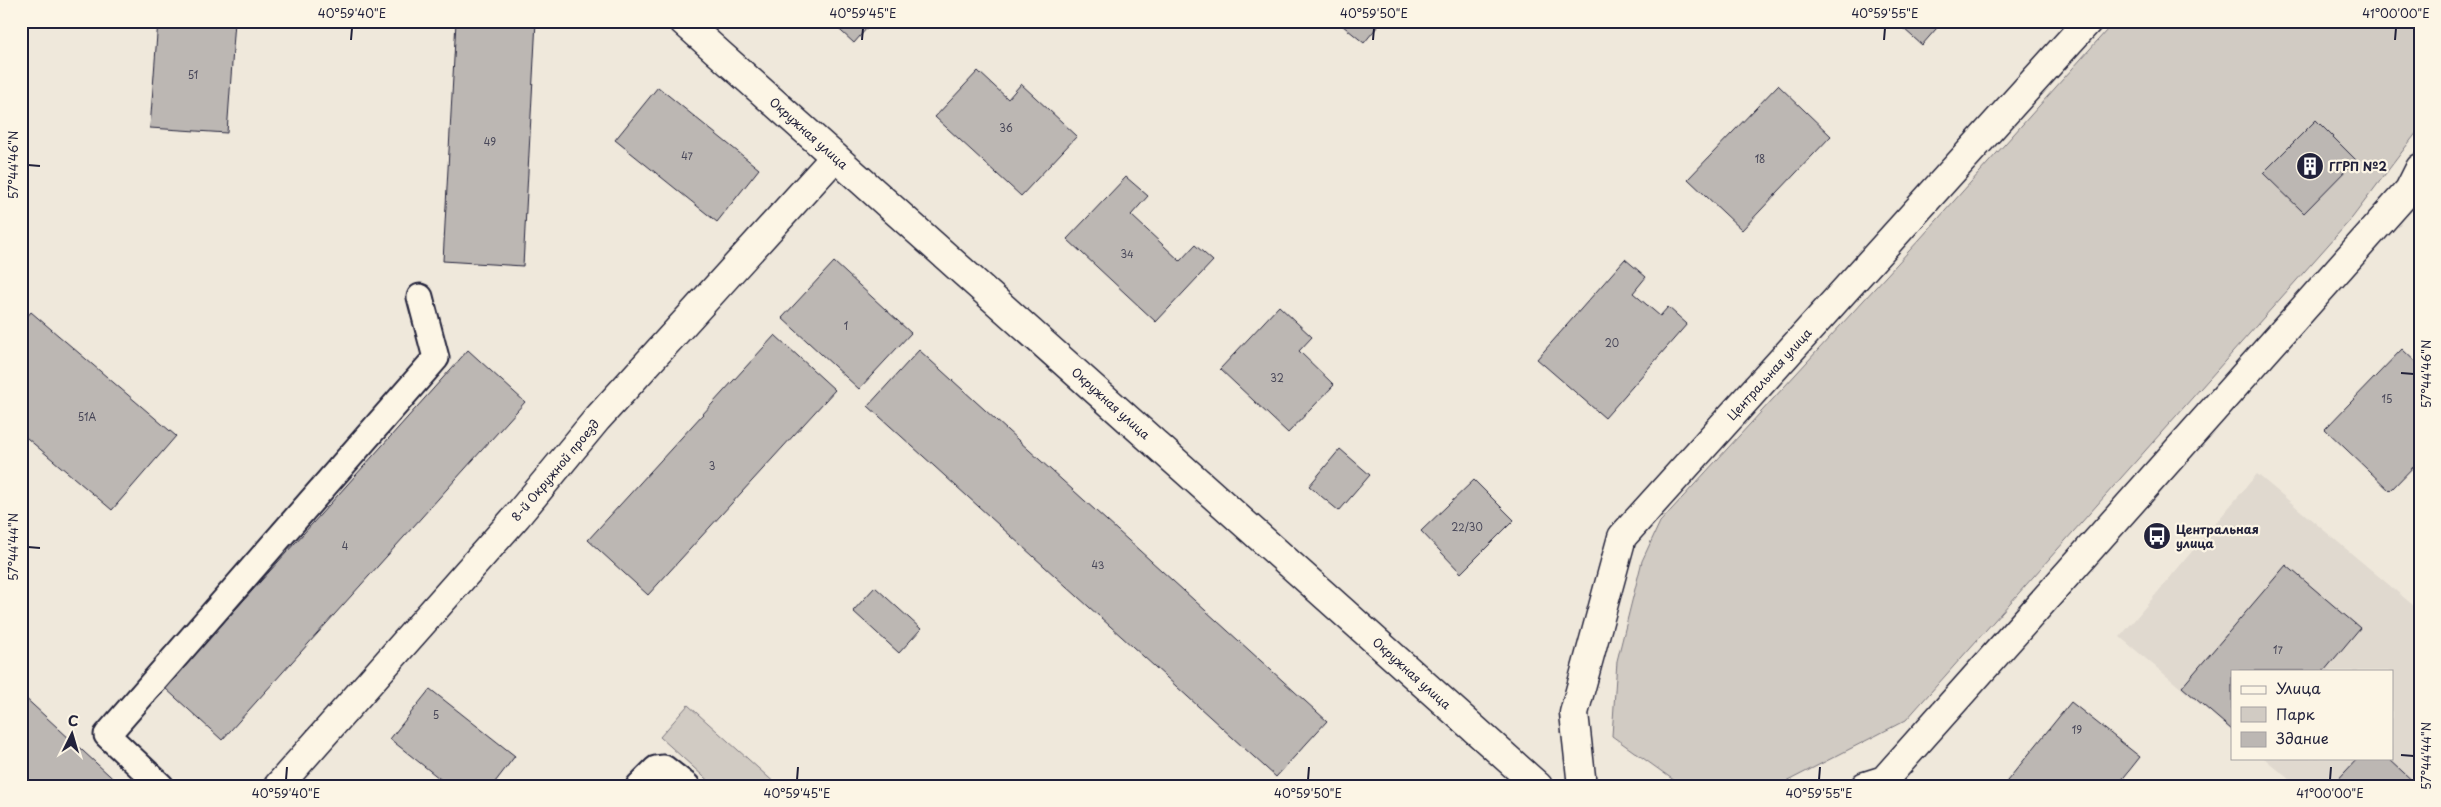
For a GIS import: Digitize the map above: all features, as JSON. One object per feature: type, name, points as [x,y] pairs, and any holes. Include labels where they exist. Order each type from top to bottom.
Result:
[{"type":"street","name":"Окружная улица","points":[[683,21],[1538,786]]},
{"type":"street","name":"Центральная улица","points":[[1582,786],[1574,713],[1622,537],[2088,21]]},
{"type":"street","name":"8-й Окружной проезд","points":[[278,786],[517,516],[597,419],[836,157]]},
{"type":"street","points":[[1866,786],[1884,780],[1891,773],[2409,190],[2420,168]]},
{"type":"lane","points":[[161,786],[107,735],[436,358],[420,297]]},
{"type":"lane","points":[[639,786],[656,769],[664,768],[687,786]]},
{"type":"shaded area","points":[[2257,474],[2420,611],[2420,786],[2297,786],[2266,760],[2394,760],[2394,670],[2231,670],[2231,730],[2120,637]]},
{"type":"green space","points":[[2115,21],[2420,21],[2420,128],[2352,218],[1906,720],[1778,786],[1682,786],[1612,736],[1617,661],[1642,561],[1660,522],[1920,239]]},
{"type":"green space","points":[[688,705],[778,786],[714,786],[660,737]]},
{"type":"building","points":[[158,21],[235,21],[227,133],[150,128]]},
{"type":"building","points":[[456,21],[536,21],[523,266],[443,261]]},
{"type":"building","points":[[830,21],[873,21],[854,43]]},
{"type":"building","points":[[1337,21],[1382,21],[1364,43]]},
{"type":"building","points":[[1895,21],[1943,21],[1922,45]]},
{"type":"building","points":[[978,71],[1008,99],[1021,84],[1077,136],[1021,196],[935,117]]},
{"type":"building","points":[[1778,85],[1831,136],[1742,230],[1688,179]]},
{"type":"building","points":[[658,87],[759,169],[717,222],[615,140]]},
{"type":"building","name":"ГГРП №2","points":[[2316,120],[2356,160],[2304,213],[2263,173]]},
{"type":"building","points":[[1126,177],[1148,196],[1131,215],[1180,261],[1195,245],[1213,261],[1156,322],[1067,239]]},
{"type":"building","points":[[1625,259],[1646,277],[1633,293],[1660,316],[1668,307],[1687,324],[1605,418],[1537,359]]},
{"type":"building","points":[[834,262],[911,333],[859,389],[782,318]]},
{"type":"building","points":[[1279,306],[1312,337],[1299,351],[1334,385],[1288,433],[1220,369]]},
{"type":"building","points":[[31,312],[176,436],[112,510],[21,433],[21,324]]},
{"type":"building","points":[[775,335],[835,390],[648,595],[588,540]]},
{"type":"building","points":[[2402,349],[2420,366],[2420,460],[2390,491],[2325,429]]},
{"type":"building","points":[[468,350],[525,402],[222,740],[165,688]]},
{"type":"building","points":[[919,350],[1327,721],[1276,777],[868,406]]},
{"type":"building","points":[[1340,449],[1370,475],[1339,511],[1309,486]]},
{"type":"building","points":[[1474,480],[1514,520],[1461,573],[1421,531]]},
{"type":"building","points":[[2286,565],[2360,628],[2325,670],[2231,670],[2231,729],[2182,687]]},
{"type":"building","points":[[875,587],[921,629],[899,653],[853,611]]},
{"type":"building","points":[[430,689],[515,756],[492,786],[449,786],[390,739]]},
{"type":"building","points":[[21,694],[121,786],[21,786]]},
{"type":"building","points":[[2071,702],[2140,757],[2117,786],[2003,786]]},
{"type":"building","points":[[2356,760],[2390,760],[2418,786],[2332,786]]},
{"type":"place","name":"ГГРП №2","points":[[2310,166]]},
{"type":"place","name":"Центральная улица","points":[[2157,536]]}]
